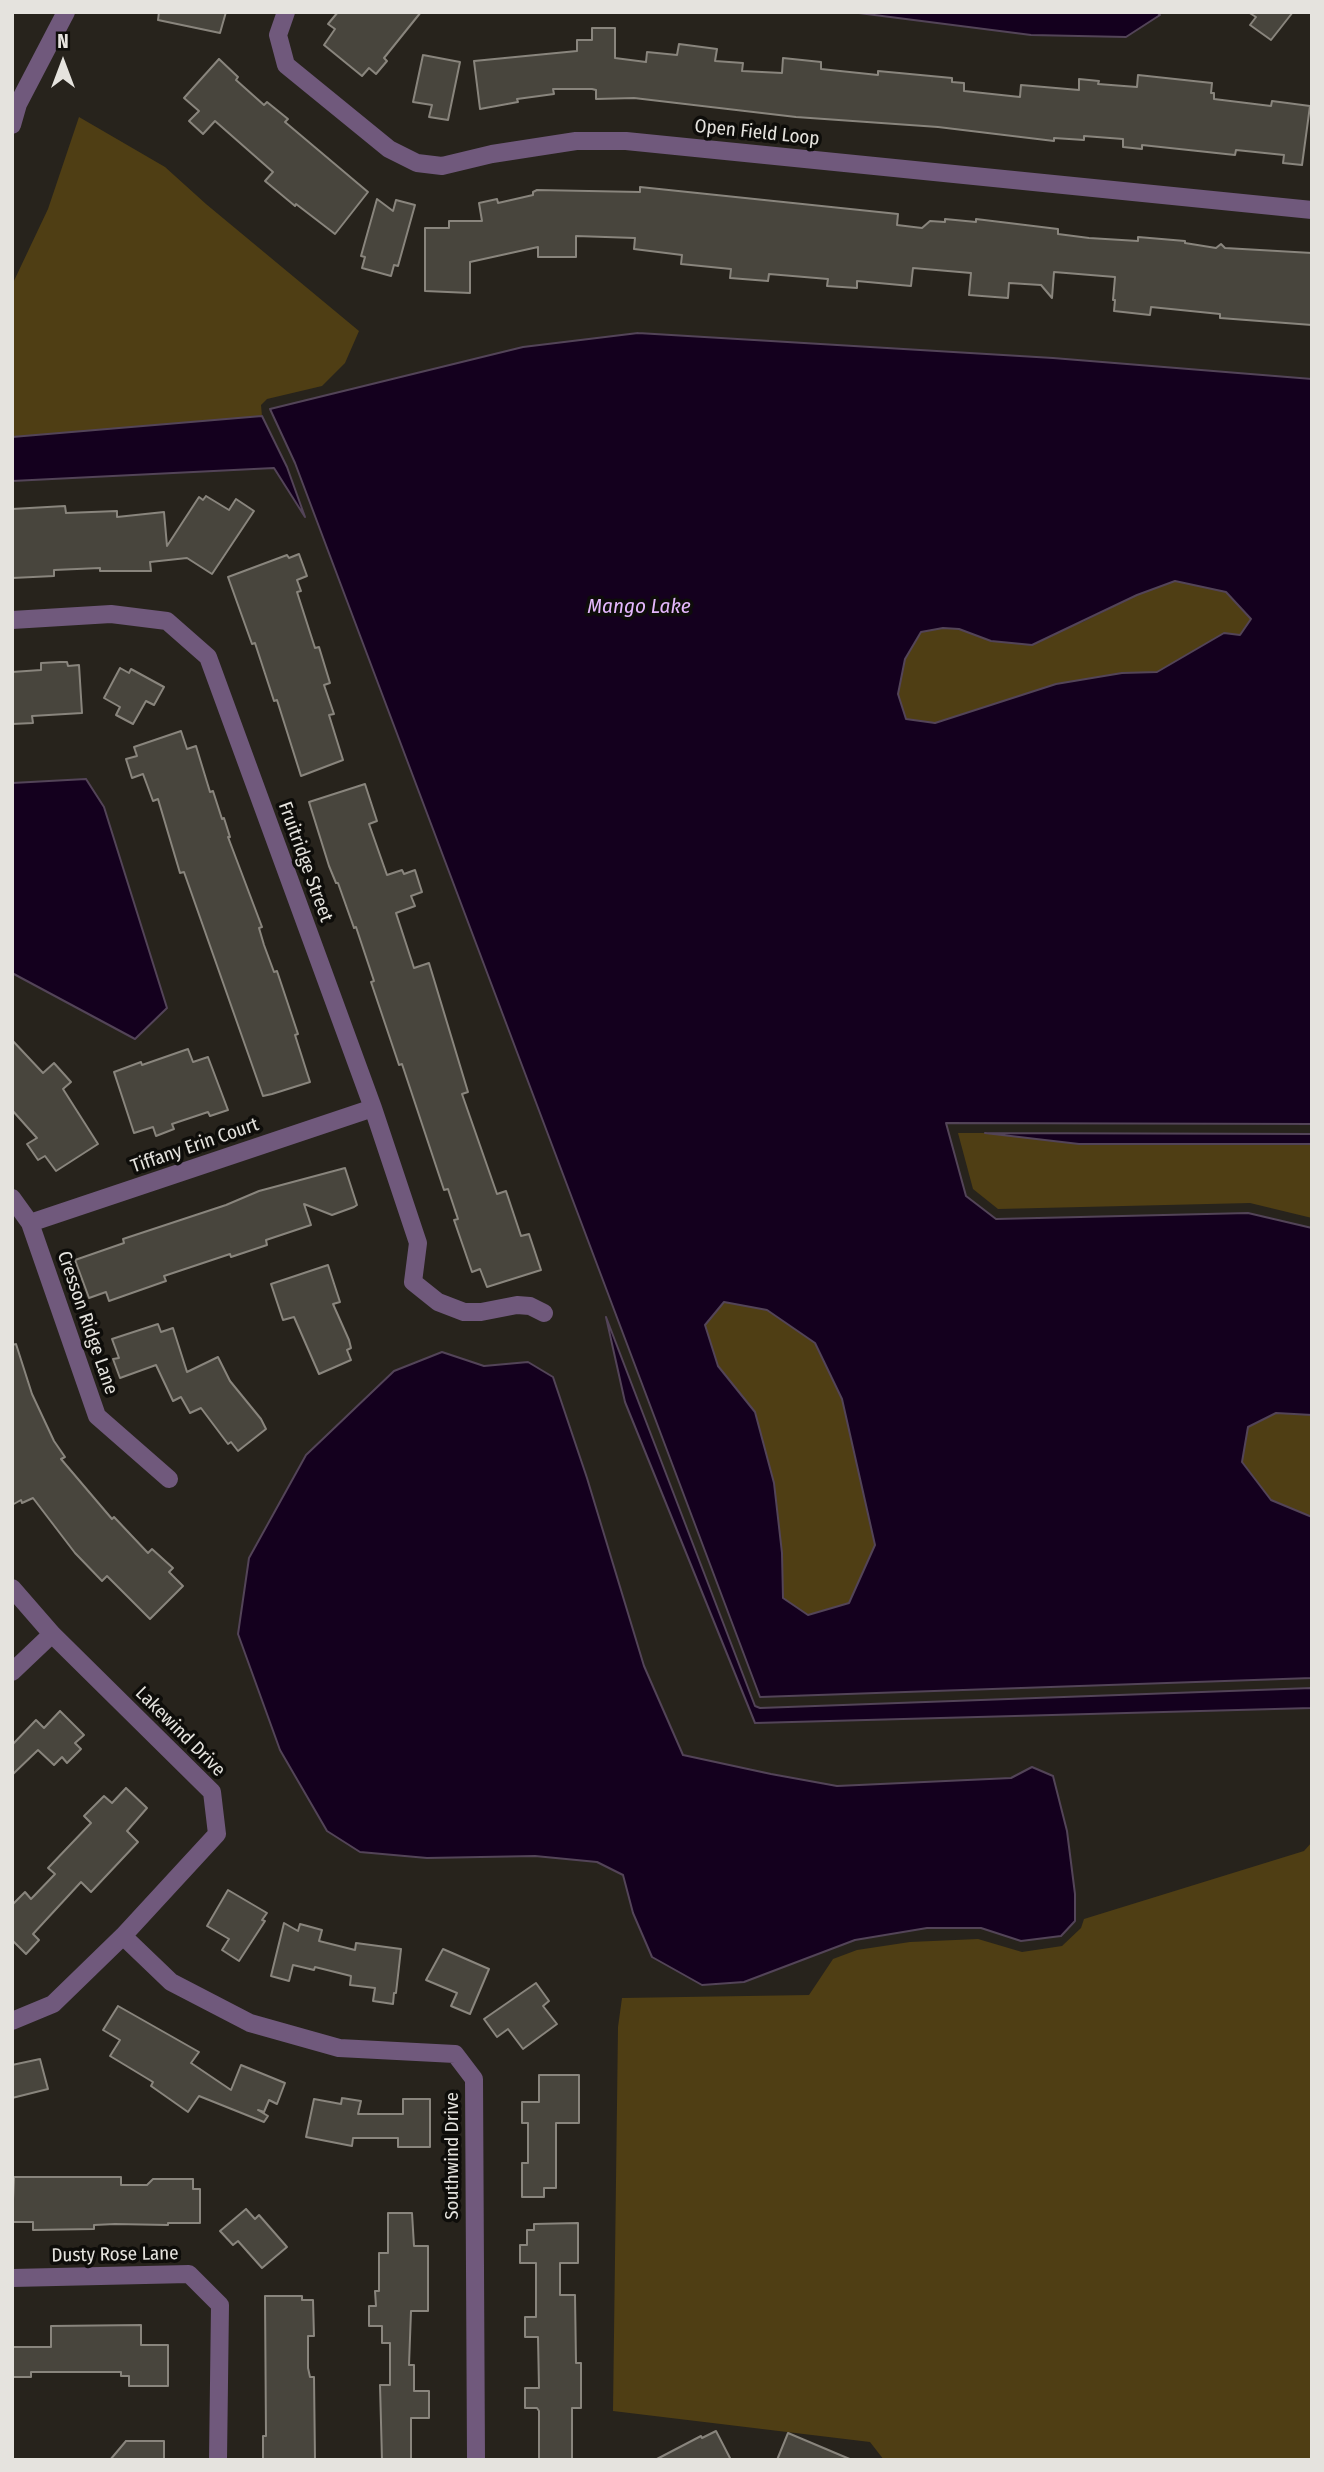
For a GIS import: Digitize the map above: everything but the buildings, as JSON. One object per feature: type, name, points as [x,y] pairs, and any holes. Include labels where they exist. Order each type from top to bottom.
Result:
[{"type":"street","points":[[12,125],[18,104],[66,12]]},
{"type":"street","name":"Open Field Loop","points":[[286,12],[278,35],[286,65],[389,149],[417,163],[442,166],[492,154],[576,141],[626,141],[1312,209]]},
{"type":"street","name":"Fruitridge Street","points":[[12,620],[111,614],[167,621],[208,657],[373,1108],[418,1243],[413,1282],[438,1302],[464,1312],[481,1312],[517,1305],[530,1306],[544,1313]]},
{"type":"street","name":"Tiffany Erin Court","points":[[30,1223],[373,1108]]},
{"type":"street","name":"Cresson Ridge Lane","points":[[12,1198],[30,1223],[97,1416],[169,1479]]},
{"type":"street","name":"Lakewind Drive","points":[[12,1588],[52,1634],[212,1792],[217,1834],[123,1936],[53,2004],[12,2021]]},
{"type":"street","points":[[12,1672],[52,1634]]},
{"type":"street","name":"Southwind Drive","points":[[123,1936],[171,1982],[250,2023],[339,2048],[455,2054],[474,2079],[476,2460]]},
{"type":"street","name":"Dusty Rose Lane","points":[[12,2278],[189,2274],[220,2305],[218,2460]]},
{"type":"shaded area","points":[[79,117],[165,167],[359,331],[345,363],[322,386],[267,399],[261,405],[262,416],[12,437],[12,285],[48,209]]},
{"type":"shaded area","points":[[1175,581],[1226,592],[1251,619],[1240,636],[1224,633],[1157,672],[1122,673],[1056,684],[935,723],[906,719],[898,694],[905,659],[921,632],[943,628],[959,629],[991,641],[1083,622],[1137,595]]},
{"type":"shaded area","points":[[958,1133],[985,1133],[1079,1144],[1312,1144],[1312,1218],[1250,1203],[998,1209],[973,1189]]},
{"type":"shaded area","points":[[724,1302],[767,1310],[815,1343],[842,1399],[875,1545],[850,1603],[808,1615],[783,1598],[782,1553],[755,1412],[718,1366],[705,1325]]},
{"type":"shaded area","points":[[1276,1413],[1312,1415],[1312,1517],[1271,1500],[1242,1462],[1248,1427]]},
{"type":"shaded area","points":[[1312,1842],[1312,2460],[884,2460],[870,2442],[613,2411],[618,2027],[622,1998],[809,1995],[833,1959],[857,1950],[910,1942],[978,1939],[1022,1952],[1062,1946],[1081,1928],[1084,1919],[1304,1851]]},
{"type":"water","points":[[851,12],[1157,12],[1160,15],[1126,37],[1031,35]]},
{"type":"water","name":"Mango Lake","points":[[638,333],[1053,358],[1312,379],[1312,1124],[946,1123],[966,1196],[996,1219],[1248,1213],[1312,1228],[1312,1415],[1276,1413],[1248,1427],[1242,1462],[1271,1500],[1312,1517],[1312,1678],[760,1697],[295,463],[270,409],[523,347]],"holes":[[[1175,581],[1226,592],[1251,619],[1240,635],[1224,633],[1157,672],[1122,673],[1056,684],[935,723],[906,719],[898,694],[905,659],[921,632],[943,628],[959,629],[991,641],[1032,645],[1137,595]],[[724,1302],[767,1310],[815,1343],[842,1399],[875,1545],[849,1603],[808,1615],[783,1598],[782,1553],[774,1483],[755,1412],[718,1366],[705,1325]]]},
{"type":"water","points":[[262,416],[287,467],[305,517],[274,468],[12,481],[12,437]]},
{"type":"water","points":[[86,779],[104,807],[167,1008],[135,1039],[12,973],[12,783]]},
{"type":"water","points":[[985,1133],[1312,1134],[1312,1144],[1079,1144]]},
{"type":"water","points":[[606,1317],[755,1706],[760,1708],[1312,1688],[1312,1708],[755,1723],[625,1402]]},
{"type":"water","points":[[442,1352],[484,1366],[528,1362],[553,1377],[644,1666],[683,1755],[837,1786],[1011,1778],[1032,1767],[1053,1776],[1067,1831],[1075,1894],[1075,1921],[1061,1936],[1021,1941],[981,1928],[927,1928],[855,1940],[744,1982],[702,1985],[652,1957],[633,1913],[623,1875],[597,1862],[535,1856],[427,1858],[360,1852],[327,1831],[280,1750],[238,1634],[249,1558],[306,1455],[394,1371]]}]
